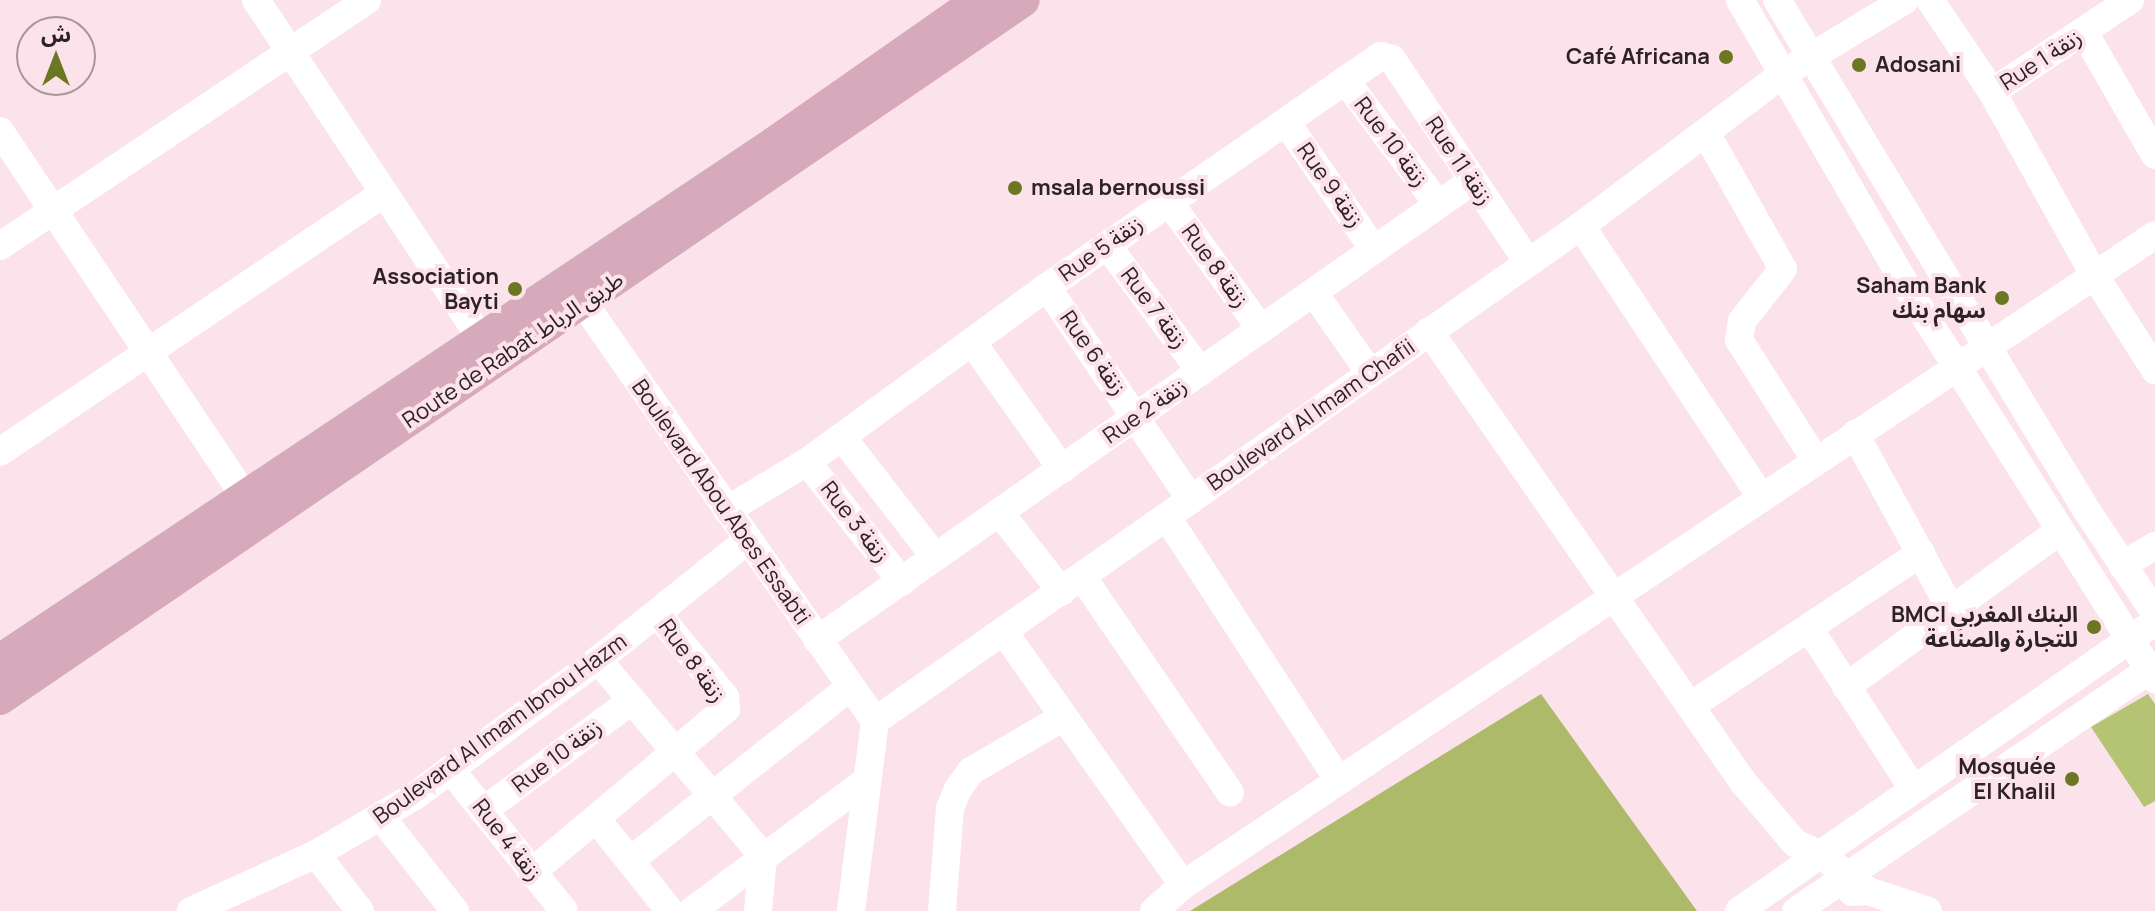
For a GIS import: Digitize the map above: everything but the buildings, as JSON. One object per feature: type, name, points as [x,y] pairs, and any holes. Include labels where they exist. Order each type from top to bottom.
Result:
[{"type":"main road","name":"Route de Rabat طريق الرباط","points":[[0,698],[576,293],[980,0]]},
{"type":"main road","name":"Route de Rabat طريق الرباط","points":[[0,661],[246,498],[480,337],[576,293],[1023,0]]},
{"type":"street","points":[[256,0],[381,195],[480,337]]},
{"type":"street","points":[[0,246],[367,0]]},
{"type":"street","points":[[1740,0],[1955,365],[2058,532],[2153,672],[1858,882],[1822,893],[1796,911]]},
{"type":"street","points":[[1777,0],[2122,565],[2155,613]]},
{"type":"street","name":"Boulevard Al Imam Chafii","points":[[875,721],[1581,226],[1784,73],[1905,0]]},
{"type":"street","points":[[1930,0],[1992,92],[2095,276],[2155,370]]},
{"type":"street","name":"Rue 1 زنقة","points":[[1992,92],[2130,0]]},
{"type":"street","points":[[2084,32],[2152,141]]},
{"type":"street","name":"Rue 5 زنقة","points":[[727,510],[807,462],[1047,287],[1345,80],[1381,56],[1392,59]]},
{"type":"street","name":"Rue 11 زنقة","points":[[1392,59],[1528,262]]},
{"type":"street","name":"Rue 10 زنقة","points":[[1345,80],[1437,203]]},
{"type":"street","name":"Rue 9 زنقة","points":[[1286,122],[1373,248]]},
{"type":"street","points":[[0,131],[246,498]]},
{"type":"street","points":[[1706,133],[1783,269],[1742,321],[1739,340],[1816,461]]},
{"type":"street","name":"Rue 2 زنقة","points":[[817,640],[1472,181]]},
{"type":"street","points":[[0,452],[381,195]]},
{"type":"street","name":"Rue 8 زنقة","points":[[1169,202],[1261,329]]},
{"type":"street","points":[[1581,226],[1762,498]]},
{"type":"street","points":[[1154,911],[1183,885],[1762,498],[1955,365],[2155,235]]},
{"type":"street","name":"Rue 7 زنقة","points":[[1107,245],[1201,372]]},
{"type":"street","name":"Rue 6 زنقة","points":[[1047,287],[1137,415],[1191,500]]},
{"type":"street","name":"Boulevard Abou Abes Essabti","points":[[576,293],[875,721]]},
{"type":"street","points":[[1314,293],[1370,373]]},
{"type":"street","points":[[1429,331],[1743,782],[1808,849],[1858,882],[1928,911]]},
{"type":"street","points":[[972,342],[1062,469]]},
{"type":"street","points":[[1855,434],[1951,609]]},
{"type":"street","points":[[842,437],[935,557]]},
{"type":"street","name":"Rue 3 زنقة","points":[[807,462],[902,582]]},
{"type":"street","points":[[1000,513],[1073,585],[1230,793]]},
{"type":"street","points":[[1167,517],[1339,781]]},
{"type":"street","points":[[1846,687],[2058,532]]},
{"type":"street","name":"Boulevard Al Imam Ibnou Hazm","points":[[191,911],[316,854],[381,817],[598,660],[748,540]]},
{"type":"street","points":[[2122,565],[2155,546]]},
{"type":"street","points":[[1692,705],[1921,553]]},
{"type":"street","name":"Rue 8 زنقة","points":[[657,613],[725,697],[726,709],[675,753]]},
{"type":"street","points":[[1739,911],[1796,873],[1808,849],[1912,787],[2155,622]]},
{"type":"street","points":[[1809,628],[1912,787]]},
{"type":"street","points":[[1004,632],[1183,885]]},
{"type":"street","points":[[598,660],[763,856],[758,911]]},
{"type":"street","points":[[631,860],[851,686]]},
{"type":"street","name":"Rue 10 زنقة","points":[[483,811],[631,701]]},
{"type":"street","points":[[942,911],[950,808],[958,789],[971,771],[1062,718]]},
{"type":"street","points":[[857,910],[875,721]]},
{"type":"street","points":[[531,873],[675,753]]},
{"type":"street","name":"Rue 4 زنقة","points":[[450,769],[564,911]]},
{"type":"street","points":[[692,911],[867,780]]},
{"type":"street","points":[[381,817],[445,907]]},
{"type":"street","points":[[597,820],[670,911]]},
{"type":"street","points":[[316,854],[360,911]]},
{"type":"street","points":[[1796,873],[1822,893]]},
{"type":"green space","points":[[1541,694],[1697,911],[1190,911]]},
{"type":"green space","points":[[2148,694],[2155,704],[2155,801],[2144,807],[2091,727]]},
{"type":"place","name":"Café Africana","points":[[1726,57]]},
{"type":"place","name":"Adosani","points":[[1859,65]]},
{"type":"place","name":"msala bernoussi","points":[[1015,188]]},
{"type":"place","name":"Association Bayti","points":[[515,289]]},
{"type":"place","name":"Saham Bank سهام بنك","points":[[2002,298]]},
{"type":"place","name":"BMCI البنك المغربي للتجارة والصناعة","points":[[2094,627]]},
{"type":"place","name":"Mosquée El Khalil","points":[[2072,779]]}]
